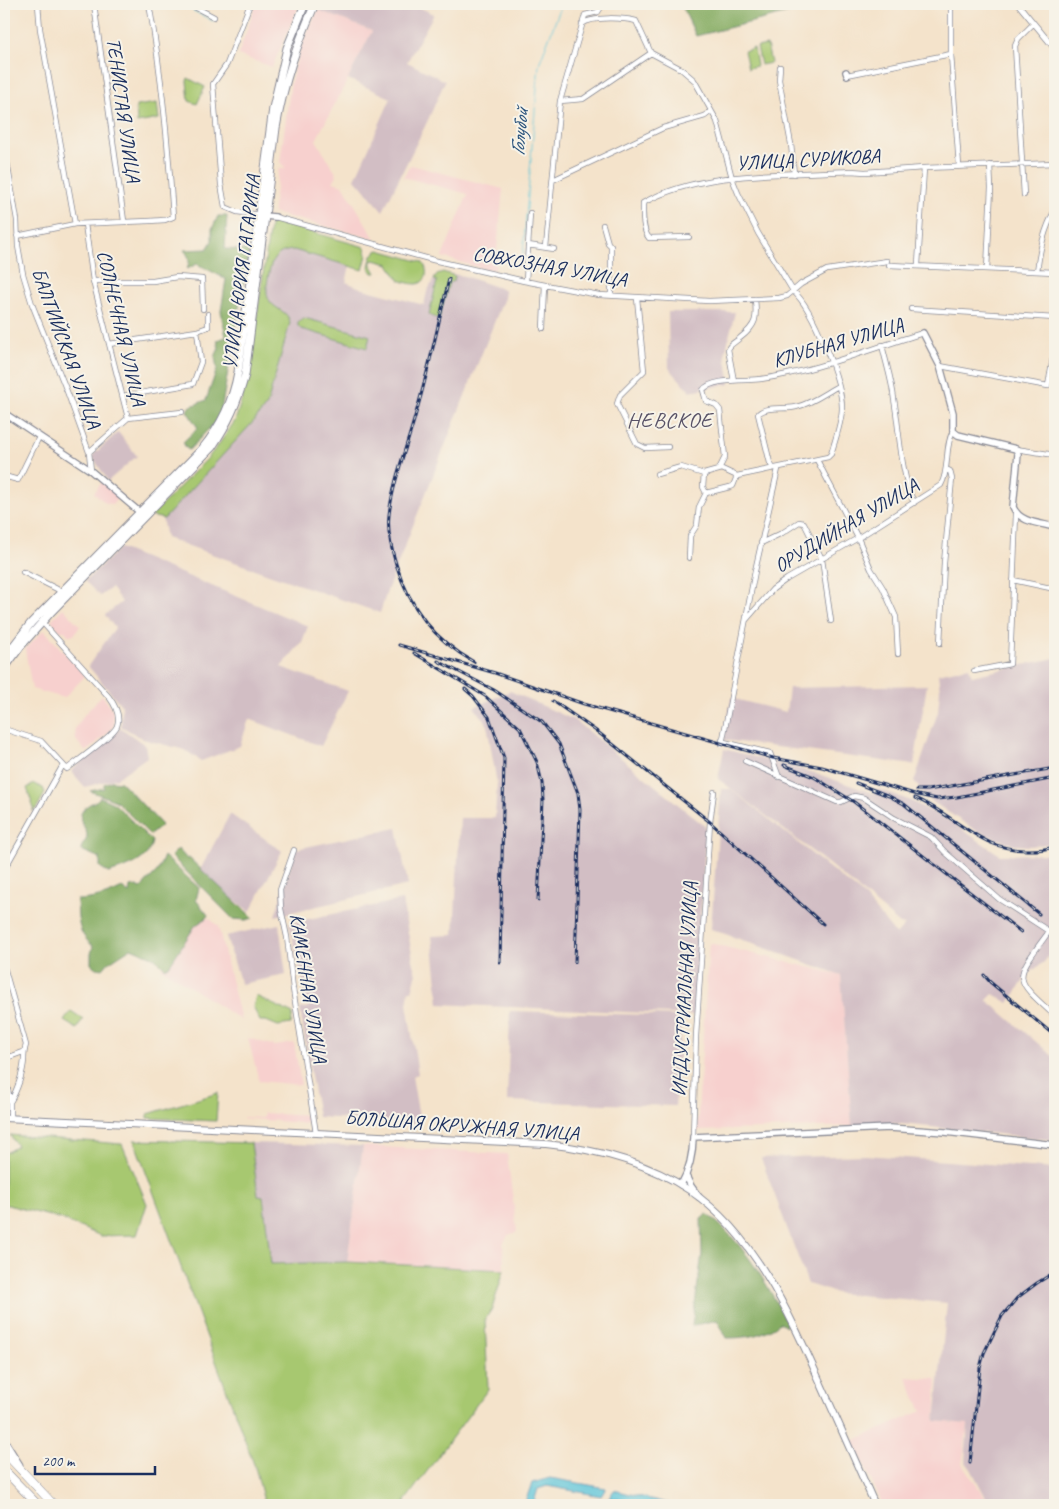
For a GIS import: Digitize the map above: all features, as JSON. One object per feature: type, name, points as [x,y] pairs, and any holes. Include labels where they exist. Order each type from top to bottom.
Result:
[{"type":"highway","points":[[4,1452],[54,1505]]},
{"type":"highway","points":[[4,1470],[38,1505]]},
{"type":"main road","name":"УЛИЦА ЮРИЯ ГАГАРИНА","points":[[142,514],[212,446],[234,409],[244,375],[277,87],[287,48],[305,4]]},
{"type":"main road","name":"УЛИЦА ЮРИЯ ГАГАРИНА","points":[[261,215],[281,99],[296,49],[315,4]]},
{"type":"main road","points":[[4,658],[40,613],[142,514]]},
{"type":"main road","points":[[4,669],[42,622],[142,514]]},
{"type":"main road","points":[[40,613],[42,622]]},
{"type":"main road","points":[[31,623],[42,622]]},
{"type":"main road","name":"БОЛЬШАЯ ОКРУЖНАЯ УЛИЦА","points":[[7,1118],[573,1146],[614,1156],[660,1174],[682,1185],[718,1214],[742,1241],[767,1276],[813,1366],[876,1505]]},
{"type":"main road","points":[[4,1441],[29,1479]]},
{"type":"main road","points":[[4,1476],[20,1487]]},
{"type":"street","points":[[38,4],[40,29],[75,224]]},
{"type":"street","name":"ТЕНИСТАЯ УЛИЦА","points":[[94,4],[124,221]]},
{"type":"street","points":[[18,236],[75,224],[124,221],[149,222],[173,217],[166,130],[149,4]]},
{"type":"street","points":[[188,4],[214,17]]},
{"type":"street","points":[[250,4],[227,64],[213,84],[224,207],[237,212],[261,215]]},
{"type":"street","points":[[546,248],[560,101],[585,15],[598,12],[603,4]]},
{"type":"street","points":[[951,4],[951,54],[959,166]]},
{"type":"street","points":[[1018,4],[1055,49]]},
{"type":"street","points":[[582,24],[590,20],[607,19],[636,21],[651,53],[688,74],[694,80],[710,112],[717,121],[732,178],[758,233],[793,291],[800,297],[832,361],[838,386],[842,410],[832,454],[828,457],[737,476],[728,470],[719,469],[704,474],[681,467],[657,474]]},
{"type":"street","points":[[1024,195],[1015,46],[1018,39],[1033,24]]},
{"type":"street","points":[[560,101],[583,99],[651,53]]},
{"type":"street","points":[[847,73],[951,54]]},
{"type":"street","points":[[780,67],[779,80],[791,144],[794,174]]},
{"type":"street","points":[[553,180],[663,128],[705,116],[710,112]]},
{"type":"street","name":"БАЛТИЙСКАЯ УЛИЦА","points":[[4,145],[17,220],[23,274],[32,304],[89,452],[92,471]]},
{"type":"street","name":"УЛИЦА СУРИКОВА","points":[[689,237],[649,238],[646,236],[643,203],[687,185],[732,178],[1055,163]]},
{"type":"street","points":[[987,269],[991,188],[990,165]]},
{"type":"street","points":[[918,265],[924,168]]},
{"type":"street","points":[[1037,271],[1040,247],[1045,229],[1055,210]]},
{"type":"street","points":[[526,281],[530,213]]},
{"type":"street","name":"СОВХОЗНАЯ УЛИЦА","points":[[261,215],[433,260],[526,281],[598,295],[637,298],[709,301],[780,298],[787,296],[807,280],[833,268],[888,263],[1055,272]]},
{"type":"street","name":"СОЛНЕЧНАЯ УЛИЦА","points":[[85,224],[92,281],[128,418],[89,452]]},
{"type":"street","points":[[602,225],[608,243],[612,246],[611,295]]},
{"type":"street","points":[[528,245],[554,249]]},
{"type":"street","points":[[92,281],[153,281],[177,277],[202,279],[203,308]]},
{"type":"street","points":[[543,329],[545,285]]},
{"type":"street","points":[[637,298],[644,371],[620,394],[617,404],[637,444],[645,448],[668,447]]},
{"type":"street","points":[[734,381],[728,349],[755,323],[755,299]]},
{"type":"street","points":[[911,309],[1055,318]]},
{"type":"street","points":[[109,344],[197,331],[208,327],[208,314]]},
{"type":"street","points":[[123,396],[193,384],[200,362],[197,331]]},
{"type":"street","name":"КЛУБНАЯ УЛИЦА","points":[[719,469],[725,457],[720,410],[716,405],[706,401],[703,390],[710,384],[760,379],[813,368],[922,333]]},
{"type":"street","name":"ОРУДИЙНАЯ УЛИЦА","points":[[746,620],[773,590],[787,579],[858,538],[941,485],[946,469],[950,436],[953,431],[953,413],[940,366],[922,333]]},
{"type":"street","points":[[882,346],[895,400],[904,466],[910,495],[914,503]]},
{"type":"street","points":[[940,366],[1048,386],[1055,347]]},
{"type":"street","points":[[775,468],[770,462],[758,414],[764,410],[784,409],[802,405],[838,386]]},
{"type":"street","points":[[128,418],[182,412]]},
{"type":"street","points":[[4,413],[92,471],[142,514]]},
{"type":"street","points":[[953,431],[958,435],[1016,449],[1055,455]]},
{"type":"street","points":[[4,476],[18,480],[39,437]]},
{"type":"street","points":[[974,671],[1010,664],[1016,514],[1013,507],[1018,454],[1016,449]]},
{"type":"street","points":[[817,460],[896,616],[898,654]]},
{"type":"street","points":[[775,468],[722,742],[770,753],[779,776]]},
{"type":"street","points":[[940,643],[944,563],[952,479],[950,471],[946,469]]},
{"type":"street","points":[[704,474],[703,487],[706,494]]},
{"type":"street","points":[[689,558],[690,536],[697,525],[699,507],[706,494],[730,487],[737,476]]},
{"type":"street","points":[[1016,514],[1022,518],[1055,527]]},
{"type":"street","points":[[761,543],[802,522],[822,559],[831,621]]},
{"type":"street","points":[[24,572],[61,592]]},
{"type":"street","points":[[1013,580],[1055,589]]},
{"type":"street","points":[[4,729],[41,741],[67,769],[110,734],[118,724],[118,714],[109,697],[42,622]]},
{"type":"street","points":[[745,761],[837,802],[854,796],[864,798],[894,818],[931,837],[945,852],[999,899],[1046,930],[1048,933],[1024,966],[1021,979],[1029,992],[1055,1016]]},
{"type":"street","points":[[4,870],[62,765]]},
{"type":"street","name":"ИНДУСТРИАЛЬНАЯ УЛИЦА","points":[[682,1185],[692,1160],[696,1036],[710,822],[714,792]]},
{"type":"street","name":"КАМЕННАЯ УЛИЦА","points":[[294,850],[280,890],[281,910],[287,937],[293,990],[316,1133]]},
{"type":"street","points":[[6,970],[26,1045],[23,1052],[24,1061],[15,1094],[10,1102]]},
{"type":"street","points":[[4,1059],[23,1052]]},
{"type":"street","points":[[4,1067],[10,1102],[7,1118]]},
{"type":"street","points":[[693,1137],[890,1128],[945,1132],[1055,1145]]},
{"type":"street","points":[[686,1176],[700,1198]]},
{"type":"shaded area","points":[[256,4],[300,4],[272,67],[238,55]]},
{"type":"shaded area","points":[[321,4],[412,4],[434,14],[407,62],[445,81],[383,211],[355,179],[391,98],[348,79],[372,31],[318,10]]},
{"type":"shaded area","points":[[318,10],[372,31],[316,140],[337,175],[333,182],[343,185],[375,239],[274,213],[279,168],[286,169],[280,162],[291,81],[301,46]]},
{"type":"shaded area","points":[[411,165],[503,189],[495,270],[442,257],[468,194],[403,177]]},
{"type":"shaded area","points":[[274,227],[354,249],[346,282],[363,289],[424,305],[427,292],[437,274],[446,273],[464,276],[505,290],[504,298],[388,588],[380,613],[166,538],[161,513],[250,423]]},
{"type":"shaded area","points":[[668,312],[735,312],[725,354],[730,384],[690,391],[669,368]]},
{"type":"shaded area","points":[[118,432],[137,456],[108,481],[92,456]]},
{"type":"shaded area","points":[[102,482],[119,497],[112,504],[106,503],[94,493]]},
{"type":"shaded area","points":[[120,548],[308,626],[302,642],[281,667],[348,691],[321,746],[249,719],[240,746],[201,761],[185,750],[143,739],[121,726],[122,706],[88,666],[115,628],[105,615],[122,602],[111,588],[100,596],[85,581]]},
{"type":"shaded area","points":[[63,608],[80,626],[74,635],[68,635],[65,631],[60,631],[51,620]]},
{"type":"shaded area","points":[[44,630],[85,676],[64,698],[32,689],[25,649]]},
{"type":"shaded area","points":[[1055,658],[1055,843],[1031,846],[1014,845],[975,830],[933,802],[914,782],[938,712],[940,690],[938,674],[969,667],[972,676]]},
{"type":"shaded area","points":[[927,685],[914,765],[724,740],[731,698],[786,712],[789,688]]},
{"type":"shaded area","points":[[510,691],[574,720],[706,827],[694,1015],[439,1004],[432,936],[454,935],[460,818],[495,818],[497,784],[487,724],[474,707]]},
{"type":"shaded area","points":[[102,695],[113,711],[114,725],[109,732],[86,752],[76,740],[75,729],[84,715]]},
{"type":"shaded area","points":[[121,728],[145,745],[147,757],[117,778],[85,787],[71,771]]},
{"type":"shaded area","points":[[724,749],[818,774],[875,794],[878,789],[911,801],[951,822],[1000,855],[1044,854],[1055,851],[1055,947],[1044,962],[1028,974],[1009,1003],[993,994],[987,1000],[1055,1058],[1055,1140],[892,1123],[852,1126],[841,975],[711,929],[721,789],[731,789],[863,895],[896,935],[905,925],[900,924],[831,866],[729,787],[718,779]]},
{"type":"shaded area","points":[[230,814],[282,851],[250,912],[199,872]]},
{"type":"shaded area","points":[[397,828],[408,885],[275,916],[296,849]]},
{"type":"shaded area","points":[[402,900],[416,976],[412,991],[409,991],[407,1004],[418,1074],[412,1076],[420,1123],[318,1117],[300,1009],[309,1007],[308,1003],[305,1002],[301,982],[303,982],[289,923]]},
{"type":"shaded area","points":[[209,918],[218,926],[241,1020],[161,968],[200,920]]},
{"type":"shaded area","points":[[279,924],[286,975],[241,984],[226,936]]},
{"type":"shaded area","points":[[709,943],[841,975],[852,1126],[697,1131]]},
{"type":"shaded area","points":[[510,1011],[682,1016],[675,1106],[507,1101]]},
{"type":"shaded area","points":[[248,1038],[275,1046],[294,1043],[301,1085],[259,1081]]},
{"type":"shaded area","points":[[264,1113],[307,1116],[308,1121],[302,1124],[243,1118],[263,1118]]},
{"type":"shaded area","points":[[251,1143],[363,1146],[347,1262],[271,1264],[263,1196],[258,1196]]},
{"type":"shaded area","points":[[363,1146],[507,1154],[517,1232],[508,1235],[503,1244],[504,1270],[347,1262]]},
{"type":"shaded area","points":[[865,1155],[1055,1169],[1055,1505],[990,1505],[965,1461],[968,1424],[935,1421],[947,1303],[836,1293],[808,1284],[761,1158]]},
{"type":"shaded area","points":[[906,1377],[937,1379],[935,1421],[968,1424],[962,1464],[990,1505],[883,1505],[853,1441],[922,1411]]},
{"type":"green space","points":[[681,4],[795,4],[796,11],[696,36]]},
{"type":"green space","points":[[767,45],[771,63],[761,65],[757,47]]},
{"type":"green space","points":[[754,48],[757,66],[748,68],[744,51]]},
{"type":"green space","points":[[188,78],[205,87],[197,104],[189,101]]},
{"type":"green space","points":[[157,103],[159,119],[137,123],[136,106]]},
{"type":"green space","points":[[218,216],[227,216],[225,249],[249,250],[220,417],[189,450],[183,442],[198,428],[187,411],[189,407],[206,400],[217,369],[215,357],[219,348],[217,340],[226,337],[221,311],[226,279],[197,264],[187,269],[189,259],[184,250],[207,249],[212,241],[212,229]]},
{"type":"green space","points":[[276,222],[365,247],[367,255],[363,270],[294,250],[282,252],[275,258],[269,272],[267,296],[273,305],[287,315],[290,323],[267,405],[164,519],[151,516],[207,459],[235,421],[248,380],[270,226],[271,223]]},
{"type":"green space","points":[[379,250],[422,262],[426,268],[426,275],[420,283],[407,283],[399,280],[389,264],[374,260],[370,262],[376,251]]},
{"type":"green space","points":[[370,262],[376,273],[373,273],[369,267]]},
{"type":"green space","points":[[443,272],[455,276],[454,281],[449,283],[439,319],[429,315],[437,281],[434,280],[437,274]]},
{"type":"green space","points":[[304,318],[370,336],[367,348],[301,329],[298,326],[298,322]]},
{"type":"green space","points":[[111,781],[121,782],[162,825],[150,835],[116,801],[90,791],[104,788],[104,784]]},
{"type":"green space","points":[[34,784],[43,788],[45,793],[33,811],[27,788]]},
{"type":"green space","points":[[100,797],[115,804],[152,841],[147,854],[142,859],[130,866],[109,873],[100,867],[100,858],[81,850],[87,835],[81,819],[82,813],[86,807]]},
{"type":"green space","points":[[178,849],[253,918],[246,920],[233,919],[171,856]]},
{"type":"green space","points":[[164,856],[199,888],[196,900],[208,915],[195,926],[169,966],[165,968],[155,958],[131,948],[108,963],[103,969],[96,968],[91,964],[93,946],[84,936],[79,925],[77,900],[100,897],[122,888],[129,893],[130,887],[137,886],[141,888],[158,870]]},
{"type":"green space","points":[[256,996],[293,1014],[291,1024],[278,1026],[266,1021],[260,1021],[253,1007]]},
{"type":"green space","points":[[71,1011],[83,1019],[77,1029],[64,1021]]},
{"type":"green space","points":[[218,1093],[216,1121],[148,1118],[148,1114]]},
{"type":"green space","points":[[10,1135],[122,1144],[147,1204],[137,1235],[101,1236],[61,1219],[4,1204],[4,1154],[17,1146]]},
{"type":"green space","points":[[134,1140],[251,1143],[258,1195],[263,1196],[271,1264],[347,1262],[504,1270],[492,1309],[485,1319],[488,1389],[405,1501],[406,1505],[265,1505],[255,1467]]},
{"type":"green space","points":[[707,1214],[732,1237],[762,1277],[786,1321],[786,1327],[780,1323],[755,1335],[727,1338],[717,1320],[692,1326],[702,1254],[701,1219]]},
{"type":"water","points":[[550,1478],[606,1488],[601,1496],[547,1486],[538,1489],[533,1505],[524,1505],[532,1483]]},
{"type":"water","points":[[614,1490],[675,1505],[648,1505],[609,1498]]},
{"type":"waterway","points":[[183,4],[213,21]]},
{"type":"waterway","name":"Голубой","points":[[522,266],[539,64],[562,4]]},
{"type":"railway","points":[[449,279],[425,380],[394,489],[389,515],[389,528],[396,564],[408,595],[416,608],[425,621],[446,643],[474,662]]},
{"type":"railway","points":[[399,645],[495,673],[584,704],[773,758],[822,767],[937,799],[957,797],[1055,778]]},
{"type":"railway","points":[[414,653],[485,696],[520,728],[537,762],[542,783],[543,800],[538,900]]},
{"type":"railway","points":[[438,661],[494,690],[542,722],[559,744],[578,793],[580,810],[575,962]]},
{"type":"railway","points":[[465,689],[473,696],[489,717],[504,758],[500,962]]},
{"type":"railway","points":[[553,701],[599,733],[710,822],[823,924]]},
{"type":"railway","points":[[784,765],[814,777],[854,802],[1021,932]]},
{"type":"railway","points":[[917,790],[928,790],[1055,768]]},
{"type":"railway","points":[[856,783],[904,804],[1039,914]]},
{"type":"railway","points":[[915,798],[981,838],[998,846],[1023,850],[1040,850],[1055,847]]},
{"type":"railway","points":[[984,975],[1055,1036]]},
{"type":"railway","points":[[970,1463],[980,1368],[984,1353],[1002,1316],[1017,1298],[1055,1272]]},
{"type":"district","name":"НЕВСКОЕ","points":[[670,419]]}]
